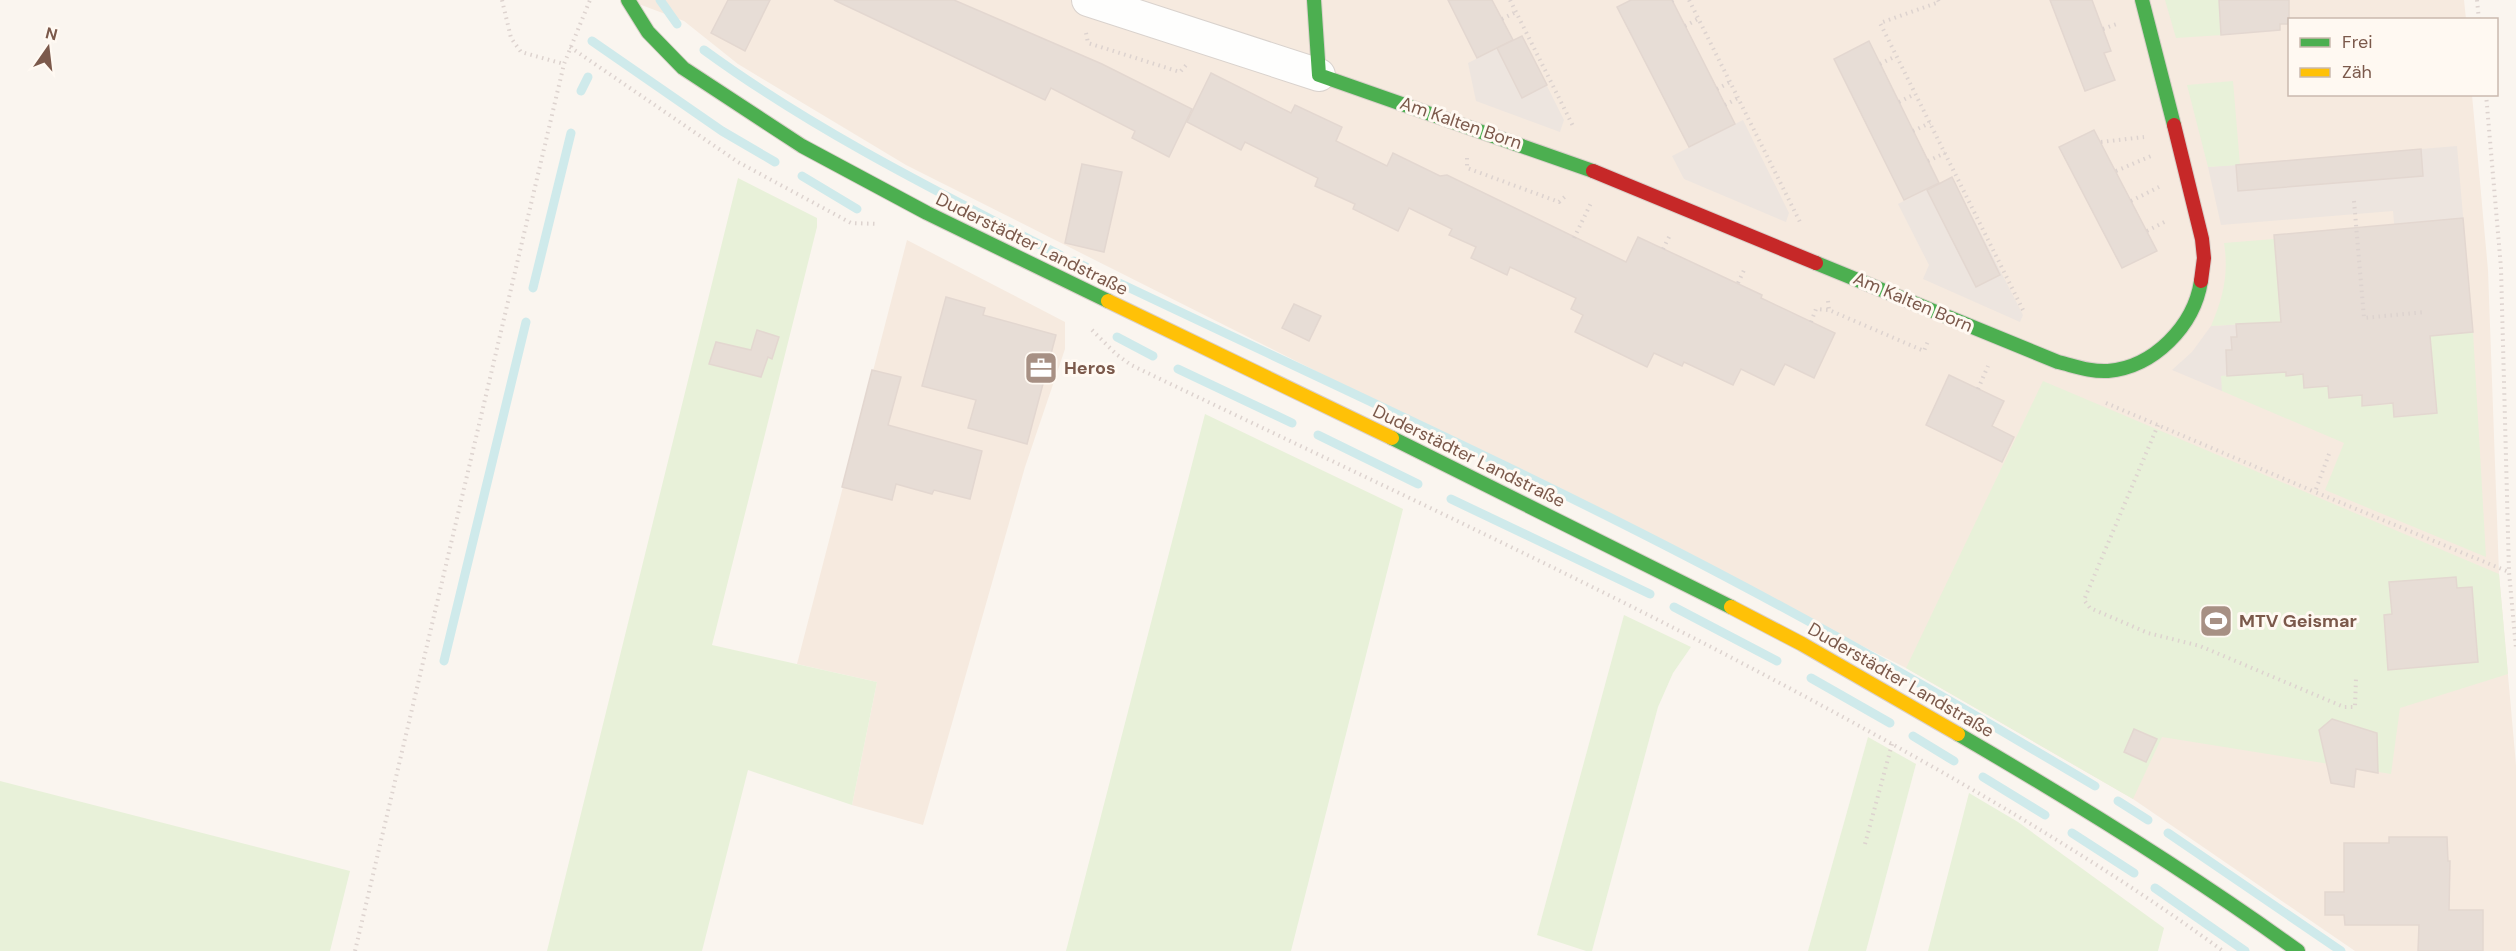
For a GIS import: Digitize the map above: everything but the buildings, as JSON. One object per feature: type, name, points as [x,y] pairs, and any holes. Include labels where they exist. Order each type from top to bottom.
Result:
[{"type":"main road","name":"Duderstädter Landstraße","points":[[628,0],[648,32],[683,68],[802,146],[958,228],[1570,525],[1802,644],[2070,799],[2223,897],[2298,951]]},
{"type":"main road","points":[[1314,0],[1319,75]]},
{"type":"main road","name":"Am Kalten Born","points":[[1319,75],[1564,159],[1790,250],[2016,345],[2084,369],[2105,370],[2130,367],[2162,350],[2185,324],[2200,292],[2203,245],[2142,0]]},
{"type":"street","name":"Am Kalten Born","points":[[1088,0],[1319,75]]},
{"type":"path","points":[[502,0],[511,38],[521,52],[564,64]]},
{"type":"path","points":[[355,951],[564,64],[590,0]]},
{"type":"path","points":[[1510,0],[1575,128],[1564,159]]},
{"type":"path","points":[[1689,0],[1800,222],[1790,250]]},
{"type":"path","points":[[1938,0],[1939,2],[1880,23],[2027,318],[2016,345]]},
{"type":"path","points":[[2477,0],[2479,18]]},
{"type":"path","points":[[1502,19],[1516,12]]},
{"type":"path","points":[[1685,26],[1698,19]]},
{"type":"path","points":[[570,47],[738,162],[851,223],[884,225]]},
{"type":"path","points":[[1880,64],[1896,56]]},
{"type":"path","points":[[1717,89],[1730,82]]},
{"type":"path","points":[[1899,102],[1915,94]]},
{"type":"path","points":[[2486,96],[2501,268],[2509,572],[2516,648]]},
{"type":"path","points":[[1725,105],[1738,98]]},
{"type":"path","points":[[1913,131],[1930,123]]},
{"type":"path","points":[[2101,142],[2142,138],[2174,123]]},
{"type":"path","points":[[1928,161],[1945,153]]},
{"type":"path","points":[[2354,201],[2364,318],[2425,312]]},
{"type":"path","points":[[1811,322],[1816,309],[1829,310]]},
{"type":"path","points":[[1091,329],[1116,354],[1131,365],[1683,631],[1892,744],[2032,823],[2167,910],[2223,951]]},
{"type":"path","points":[[2105,370],[2106,403],[2509,572]]},
{"type":"path","points":[[2158,425],[2084,600],[2090,609],[2148,633],[2200,646],[2344,707],[2355,707],[2356,678]]},
{"type":"path","points":[[2315,492],[2329,454]]},
{"type":"path","points":[[1865,844],[1892,744]]},
{"type":"shaded area","points":[[628,0],[2464,0],[2466,18],[2288,18],[2288,96],[2472,96],[2488,270],[2499,574],[2516,765],[2516,951],[2355,951],[2133,799],[1906,668],[906,165],[738,64],[684,21]]},
{"type":"shaded area","points":[[1522,36],[1564,120],[1560,132],[1476,101],[1468,63]]},
{"type":"shaded area","points":[[1743,120],[1789,213],[1786,222],[1684,179],[1672,156]]},
{"type":"shaded area","points":[[2457,146],[2473,332],[2404,338],[2393,211],[2221,225],[2208,167]]},
{"type":"shaded area","points":[[1952,177],[2023,315],[2020,322],[1923,279],[1929,265],[1898,204]]},
{"type":"shaded area","points":[[907,240],[1065,322],[1065,349],[1025,467],[923,825],[852,805],[877,682],[797,664]]},
{"type":"shaded area","points":[[2263,323],[2247,374],[2222,376],[2222,391],[2172,370],[2192,352],[2211,326]]},
{"type":"green space","points":[[2165,0],[2219,0],[2222,35],[2176,38]]},
{"type":"green space","points":[[2233,81],[2240,165],[2208,167],[2187,85]]},
{"type":"green space","points":[[738,178],[817,218],[817,227],[712,645],[877,682],[852,805],[748,770],[702,951],[547,951]]},
{"type":"green space","points":[[2274,239],[2286,375],[2303,374],[2304,388],[2328,386],[2329,398],[2362,395],[2363,406],[2393,404],[2394,417],[2437,413],[2430,336],[2473,332],[2486,557],[2325,490],[2344,443],[2222,391],[2221,376],[2247,374],[2263,323],[2211,326],[2224,286],[2226,265],[2224,243]]},
{"type":"green space","name":"MTV Geismar","points":[[2043,381],[2499,574],[2508,674],[2400,708],[2391,774],[2162,737],[2133,799],[1906,668]]},
{"type":"green space","points":[[1205,414],[1403,509],[1291,951],[1066,951]]},
{"type":"green space","points":[[1624,615],[1691,647],[1673,673],[1658,707],[1592,951],[1586,951],[1537,935]]},
{"type":"green space","points":[[1868,737],[1916,764],[1866,951],[1808,951]]},
{"type":"green space","points":[[0,781],[350,871],[330,951],[0,951]]},
{"type":"green space","points":[[1969,793],[2018,822],[2164,928],[2158,951],[1928,951]]},
{"type":"waterway","points":[[660,0],[677,24]]},
{"type":"waterway","points":[[592,41],[722,131],[775,162]]},
{"type":"waterway","points":[[704,50],[833,134],[1060,255]]},
{"type":"waterway","points":[[581,91],[588,77]]},
{"type":"waterway","points":[[533,288],[571,133]]},
{"type":"waterway","points":[[802,176],[857,209]]},
{"type":"waterway","points":[[1074,261],[1086,267]]},
{"type":"waterway","points":[[1115,281],[1431,430],[1666,546],[1876,659],[2095,786]]},
{"type":"waterway","points":[[444,661],[526,322]]},
{"type":"waterway","points":[[1117,337],[1153,356]]},
{"type":"waterway","points":[[1178,369],[1292,423]]},
{"type":"waterway","points":[[1318,435],[1418,484]]},
{"type":"waterway","points":[[1451,499],[1650,594]]},
{"type":"waterway","points":[[1674,607],[1777,661]]},
{"type":"waterway","points":[[1811,678],[1890,723]]},
{"type":"waterway","points":[[1913,736],[1954,761]]},
{"type":"waterway","points":[[1983,777],[2045,815]]},
{"type":"waterway","points":[[2118,801],[2148,820]]},
{"type":"waterway","points":[[2072,833],[2134,873]]},
{"type":"waterway","points":[[2168,833],[2341,951]]},
{"type":"waterway","points":[[2155,888],[2245,951]]},
{"type":"traffic: fast","points":[[628,0],[648,32],[683,68],[802,146],[927,213],[1108,301]]},
{"type":"traffic: fast","points":[[1314,0],[1319,75],[1593,171]]},
{"type":"traffic: fast","points":[[2142,0],[2174,125]]},
{"type":"traffic: fast","points":[[1816,263],[2058,362],[2101,371],[2125,368],[2156,353],[2181,328],[2197,298],[2201,281]]},
{"type":"traffic: fast","points":[[1392,438],[1731,607]]},
{"type":"traffic: fast","points":[[1958,734],[2131,838],[2298,951]]},
{"type":"traffic: slow","points":[[1108,301],[1392,438]]},
{"type":"traffic: slow","points":[[1731,607],[1802,644],[1958,734]]},
{"type":"traffic: jam","points":[[2174,125],[2202,239],[2204,258],[2201,281]]},
{"type":"traffic: jam","points":[[1593,171],[1816,263]]},
{"type":"place","name":"Heros","points":[[1041,368]]},
{"type":"place","name":"MTV Geismar","points":[[2216,621]]}]
